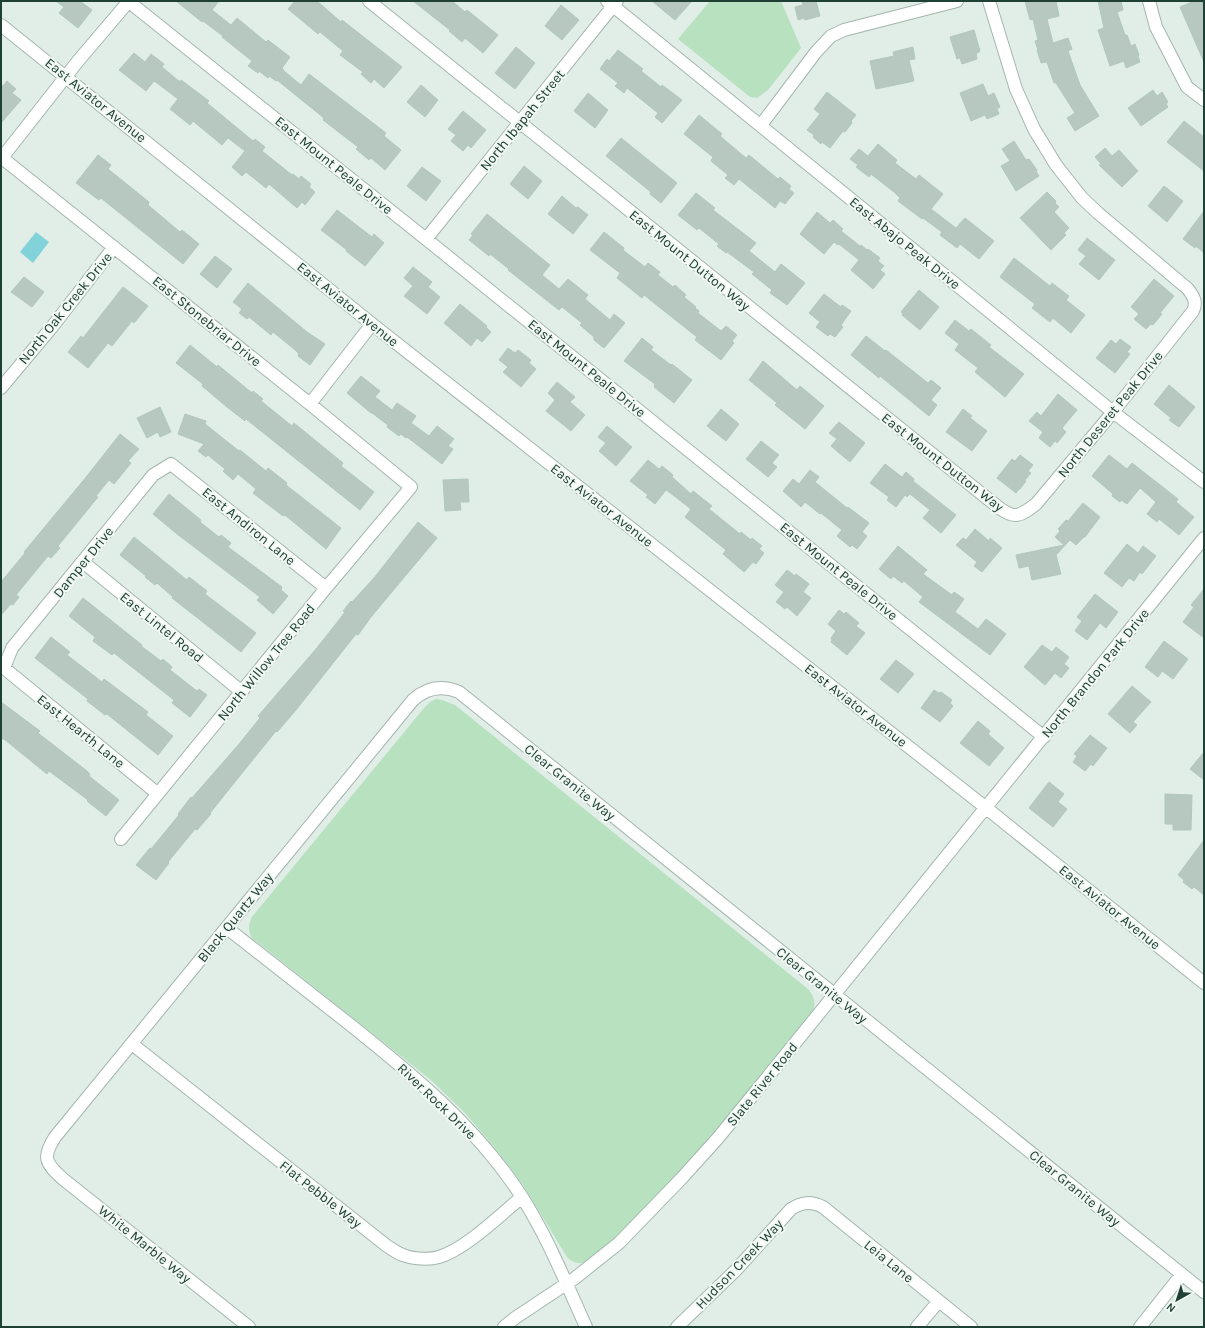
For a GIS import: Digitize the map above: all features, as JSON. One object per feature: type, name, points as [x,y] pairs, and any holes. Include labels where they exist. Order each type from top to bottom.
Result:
[{"type":"street","points":[[1,158],[128,1]]},
{"type":"street","name":"East Mount Peale Drive","points":[[128,1],[426,238],[1044,736]]},
{"type":"street","name":"East Mount Dutton Way","points":[[369,1],[998,507],[1008,514],[1013,515]]},
{"type":"street","points":[[761,125],[816,52],[831,36],[844,30],[957,1]]},
{"type":"street","name":"North Deseret Peak Drive","points":[[989,1],[1016,89],[1034,129],[1056,165],[1082,198],[1188,289],[1193,294],[1195,301],[1193,311],[1113,412],[1036,504],[1022,514],[1013,515]]},
{"type":"street","points":[[1149,1],[1156,27],[1187,87],[1204,100]]},
{"type":"street","name":"North Ibapah Street","points":[[426,238],[520,123],[613,3]]},
{"type":"street","name":"East Abajo Peak Drive","points":[[613,3],[1113,412],[1204,482]]},
{"type":"street","name":"East Aviator Avenue","points":[[1,24],[372,324],[985,807],[1204,984]]},
{"type":"street","name":"East Stonebriar Drive","points":[[1,158],[310,404],[411,487]]},
{"type":"street","name":"North Oak Creek Drive","points":[[1,388],[52,327],[114,247]]},
{"type":"street","points":[[310,404],[372,324]]},
{"type":"street","name":"Damper Drive","points":[[4,668],[12,648],[153,475],[172,464]]},
{"type":"street","name":"East Andiron Lane","points":[[172,464],[326,588]]},
{"type":"street","name":"North Willow Tree Road","points":[[121,839],[326,588],[411,487]]},
{"type":"street","name":"North Brandon Park Drive","points":[[985,807],[1204,538]]},
{"type":"street","name":"East Lintel Road","points":[[83,562],[242,692]]},
{"type":"street","name":"East Hearth Lane","points":[[4,668],[158,794]]},
{"type":"street","name":"Black Quartz Way","points":[[46,1158],[49,1147],[55,1137],[413,700],[424,692],[437,688]]},
{"type":"street","name":"Clear Granite Way","points":[[437,688],[452,689],[459,692],[1204,1292]]},
{"type":"street","name":"Slate River Road","points":[[504,1327],[566,1284],[619,1243],[681,1179],[725,1129],[985,807]]},
{"type":"street","name":"River Rock Drive","points":[[227,928],[432,1092],[483,1145],[522,1197],[541,1230],[586,1327]]},
{"type":"street","name":"Flat Pebble Way","points":[[132,1044],[387,1246],[401,1255],[413,1258],[438,1257],[453,1251],[468,1241],[522,1197]]},
{"type":"street","name":"White Marble Way","points":[[46,1158],[53,1169],[63,1179],[249,1327]]},
{"type":"street","name":"Leia Lane","points":[[803,1203],[810,1202],[823,1207],[971,1327]]},
{"type":"street","name":"Hudson Creek Way","points":[[677,1327],[736,1270],[791,1209],[803,1203]]},
{"type":"street","points":[[1140,1327],[1182,1274]]},
{"type":"street","points":[[917,1327],[939,1301]]},
{"type":"green space","points":[[710,1],[781,1],[801,48],[768,90],[757,98],[750,97],[678,39]]},
{"type":"green space","points":[[436,699],[455,705],[808,989],[814,999],[814,1009],[811,1016],[702,1150],[624,1231],[588,1261],[582,1263],[571,1261],[567,1257],[523,1185],[495,1148],[465,1113],[431,1080],[252,938],[250,933],[249,925],[252,917],[424,708]]},
{"type":"water","points":[[36,232],[49,242],[33,263],[20,252]]},
{"type":"building","points":[[56,1],[80,1],[92,10],[78,28],[59,13],[64,7]]},
{"type":"building","points":[[176,1],[219,1],[212,10],[231,25],[237,18],[266,42],[268,40],[290,57],[282,68],[301,85],[309,74],[386,133],[384,136],[401,150],[385,170],[371,158],[369,160],[356,149],[358,147],[323,120],[324,118],[277,80],[276,81],[269,76],[268,78],[259,71],[258,73],[248,66],[252,61],[222,37],[223,36],[203,21],[202,22]]},
{"type":"building","points":[[295,1],[317,1],[341,22],[342,20],[402,67],[384,88],[374,79],[371,83],[361,74],[363,72],[340,55],[343,51],[320,32],[318,34],[288,9]]},
{"type":"building","points":[[413,1],[452,1],[465,12],[467,10],[498,35],[483,53],[465,38],[462,42],[449,31],[450,30]]},
{"type":"building","points":[[652,1],[692,1],[675,20]]},
{"type":"building","points":[[802,1],[816,1],[820,16],[805,20],[804,18],[798,20],[795,7],[803,5]]},
{"type":"building","points":[[1025,1],[1056,1],[1059,16],[1047,19],[1053,43],[1068,38],[1072,49],[1068,51],[1080,85],[1099,116],[1075,131],[1067,118],[1075,113],[1056,83],[1054,83],[1047,62],[1041,63],[1035,41],[1038,40],[1033,19],[1030,20]]},
{"type":"building","points":[[1098,1],[1121,1],[1123,10],[1117,12],[1125,35],[1127,35],[1131,46],[1135,44],[1140,62],[1126,68],[1124,61],[1110,66],[1098,30],[1104,28]]},
{"type":"building","points":[[1194,1],[1204,1],[1204,62],[1180,7]]},
{"type":"building","points":[[561,5],[579,20],[562,40],[545,26]]},
{"type":"building","points":[[974,30],[980,51],[976,54],[977,59],[962,64],[960,58],[957,59],[950,37]]},
{"type":"building","points":[[516,47],[535,63],[515,89],[495,73]]},
{"type":"building","points":[[913,47],[915,59],[909,60],[914,81],[876,89],[870,61],[894,56],[893,52]]},
{"type":"building","points":[[618,50],[643,69],[641,71],[661,87],[662,85],[682,100],[662,123],[655,117],[658,113],[627,88],[624,93],[615,86],[618,83],[600,69],[607,59],[609,61]]},
{"type":"building","points":[[134,53],[145,62],[151,54],[164,64],[162,67],[180,82],[181,80],[209,101],[207,103],[253,141],[255,139],[265,147],[262,151],[292,175],[293,174],[299,179],[301,176],[311,184],[309,187],[315,192],[305,205],[302,202],[297,208],[269,184],[266,188],[246,172],[242,176],[232,167],[245,151],[228,138],[222,145],[193,121],[190,125],[170,109],[178,99],[154,81],[146,91],[119,70]]},
{"type":"building","points":[[7,81],[16,89],[12,93],[21,100],[1,123],[1,84],[3,86]]},
{"type":"building","points":[[983,84],[988,96],[994,93],[1000,107],[997,109],[999,114],[987,119],[985,115],[971,121],[960,93]]},
{"type":"building","points":[[421,85],[438,100],[425,117],[407,102]]},
{"type":"building","points":[[1153,90],[1157,96],[1162,92],[1168,102],[1166,104],[1168,107],[1141,126],[1128,108]]},
{"type":"building","points":[[827,92],[856,115],[845,132],[843,131],[830,148],[822,142],[821,144],[813,137],[814,135],[807,130],[820,114],[814,109]]},
{"type":"building","points":[[588,93],[608,110],[595,128],[574,111]]},
{"type":"building","points":[[463,111],[486,130],[471,148],[468,145],[463,151],[451,141],[456,135],[448,129]]},
{"type":"building","points":[[699,115],[722,134],[720,136],[746,158],[749,155],[778,179],[780,177],[791,186],[789,189],[794,193],[785,204],[780,201],[775,208],[739,179],[734,185],[725,178],[728,175],[711,161],[713,157],[684,134]]},
{"type":"building","points":[[1184,121],[1204,137],[1204,171],[1167,142]]},
{"type":"building","points":[[621,138],[677,183],[661,203],[650,194],[651,192],[606,156]]},
{"type":"building","points":[[1014,141],[1026,160],[1029,159],[1037,170],[1036,171],[1039,176],[1016,191],[1001,166],[1010,161],[1002,149]]},
{"type":"building","points":[[878,144],[897,160],[895,163],[916,179],[919,175],[943,194],[931,209],[956,228],[965,218],[994,241],[979,259],[960,244],[957,248],[940,235],[942,232],[898,201],[900,198],[894,192],[871,174],[869,177],[856,167],[858,165],[850,159],[859,149],[868,156]]},
{"type":"building","points":[[1105,148],[1112,156],[1119,150],[1138,171],[1122,187],[1099,165],[1101,164],[1095,157]]},
{"type":"building","points":[[98,155],[111,165],[108,169],[149,202],[148,205],[180,232],[182,230],[199,244],[183,264],[101,198],[99,200],[76,183]]},
{"type":"building","points":[[524,166],[542,181],[528,199],[510,184]]},
{"type":"building","points":[[422,167],[441,181],[426,201],[407,186]]},
{"type":"building","points":[[1164,186],[1183,201],[1167,222],[1148,206]]},
{"type":"building","points":[[1047,192],[1056,201],[1055,203],[1059,207],[1054,212],[1069,228],[1064,233],[1066,235],[1051,250],[1020,218]]},
{"type":"building","points":[[696,193],[715,208],[713,210],[756,243],[749,251],[775,272],[781,264],[805,283],[787,305],[770,293],[772,290],[752,274],[754,272],[717,246],[719,244],[699,228],[697,230],[678,215]]},
{"type":"building","points":[[562,196],[576,208],[578,207],[588,215],[573,234],[548,214]]},
{"type":"building","points":[[337,210],[372,237],[374,234],[384,243],[365,266],[321,230]]},
{"type":"building","points":[[1204,211],[1204,253],[1196,246],[1195,248],[1183,239]]},
{"type":"building","points":[[817,212],[830,223],[833,220],[843,229],[841,231],[860,246],[861,245],[867,250],[868,249],[880,258],[878,261],[884,266],[880,270],[885,274],[873,289],[851,270],[859,260],[839,244],[838,245],[834,242],[824,254],[800,234]]},
{"type":"building","points":[[487,214],[550,265],[542,275],[559,289],[568,279],[588,295],[585,299],[610,320],[614,314],[625,323],[604,348],[580,325],[582,323],[562,307],[559,310],[490,254],[489,256],[469,240],[473,235],[471,234]]},
{"type":"building","points":[[604,232],[624,248],[623,250],[645,267],[648,263],[660,272],[658,275],[673,287],[675,285],[686,295],[684,297],[696,307],[695,308],[699,311],[698,313],[721,331],[726,326],[737,335],[732,341],[734,343],[721,360],[695,340],[697,337],[644,295],[642,298],[617,278],[620,273],[590,250]]},
{"type":"building","points":[[1087,238],[1115,260],[1099,280],[1079,264],[1086,256],[1078,250]]},
{"type":"building","points":[[215,256],[232,269],[217,288],[200,274]]},
{"type":"building","points":[[1014,258],[1050,286],[1052,283],[1069,296],[1066,300],[1085,315],[1071,333],[1053,318],[1050,322],[1032,308],[1035,304],[1000,277]]},
{"type":"building","points":[[413,267],[432,282],[428,287],[440,297],[427,314],[404,296],[413,286],[404,278]]},
{"type":"building","points":[[24,277],[44,292],[32,307],[11,292]]},
{"type":"building","points":[[1154,279],[1174,296],[1160,313],[1162,314],[1153,325],[1151,324],[1146,329],[1134,319],[1139,314],[1131,307]]},
{"type":"building","points":[[248,283],[307,332],[325,344],[310,365],[298,356],[299,354],[294,349],[273,332],[271,335],[249,317],[247,319],[239,313],[242,309],[233,302]]},
{"type":"building","points":[[123,287],[148,306],[134,323],[132,321],[112,346],[108,343],[88,368],[68,352],[81,336],[83,338]]},
{"type":"building","points":[[919,290],[939,307],[920,330],[902,315],[903,313],[901,312]]},
{"type":"building","points":[[824,294],[841,307],[842,305],[851,311],[841,325],[843,327],[835,337],[830,334],[828,336],[816,327],[820,322],[809,313]]},
{"type":"building","points":[[460,304],[487,326],[486,327],[491,332],[482,342],[477,338],[471,346],[444,323]]},
{"type":"building","points":[[955,320],[969,331],[971,329],[991,345],[989,347],[1024,374],[1005,397],[975,372],[978,368],[955,350],[959,344],[945,333]]},
{"type":"building","points":[[866,336],[928,383],[931,380],[941,388],[931,400],[937,405],[929,416],[880,376],[879,378],[851,355]]},
{"type":"building","points":[[642,338],[653,347],[651,350],[692,380],[674,403],[654,387],[655,384],[624,361]]},
{"type":"building","points":[[1120,339],[1131,347],[1127,352],[1130,354],[1115,373],[1096,358],[1111,340],[1116,344]]},
{"type":"building","points":[[190,345],[217,367],[218,365],[252,393],[253,391],[263,399],[261,401],[292,426],[294,423],[343,463],[341,466],[374,492],[360,510],[246,419],[245,421],[227,407],[202,386],[203,384],[176,363]]},
{"type":"building","points":[[508,348],[515,353],[518,350],[531,360],[529,363],[536,369],[521,387],[503,372],[508,367],[499,360]]},
{"type":"building","points":[[763,361],[797,390],[800,386],[824,406],[805,429],[775,405],[777,403],[749,380]]},
{"type":"building","points":[[361,376],[380,391],[375,397],[392,410],[397,403],[416,416],[411,423],[429,436],[437,426],[454,439],[448,446],[453,449],[442,464],[407,437],[406,438],[401,434],[399,436],[387,427],[388,425],[347,393]]},
{"type":"building","points":[[557,382],[575,397],[570,402],[585,415],[571,431],[546,411],[555,400],[548,393]]},
{"type":"building","points":[[1169,385],[1195,407],[1179,427],[1169,420],[1171,418],[1154,404]]},
{"type":"building","points":[[1058,394],[1077,410],[1062,428],[1066,432],[1057,443],[1055,441],[1050,447],[1039,438],[1043,432],[1029,421],[1037,412],[1041,416]]},
{"type":"building","points":[[160,407],[171,432],[160,437],[158,432],[147,438],[137,418]]},
{"type":"building","points":[[721,409],[739,424],[726,441],[707,426]]},
{"type":"building","points":[[963,409],[972,416],[970,418],[987,431],[972,451],[946,432]]},
{"type":"building","points":[[185,414],[206,421],[205,424],[239,451],[240,450],[266,471],[268,468],[287,483],[286,485],[341,528],[326,549],[285,515],[283,516],[253,493],[256,489],[238,474],[233,480],[223,471],[225,469],[208,455],[206,457],[198,451],[204,444],[178,434]]},
{"type":"building","points":[[839,422],[865,443],[850,462],[831,446],[837,439],[829,433]]},
{"type":"building","points":[[607,426],[632,447],[616,466],[599,451],[606,443],[598,437]]},
{"type":"building","points":[[120,434],[139,449],[128,461],[131,463],[114,484],[109,480],[96,496],[98,497],[58,546],[60,548],[51,558],[48,556],[16,595],[19,597],[13,605],[11,604],[1,615],[1,582]]},
{"type":"building","points":[[761,441],[779,455],[772,463],[777,467],[768,477],[746,459]]},
{"type":"building","points":[[1020,455],[1033,465],[1028,471],[1031,473],[1016,493],[997,478],[1012,459],[1015,461]]},
{"type":"building","points":[[1109,455],[1127,469],[1132,463],[1178,499],[1176,502],[1194,517],[1179,535],[1159,519],[1157,522],[1147,514],[1156,502],[1140,488],[1127,504],[1121,500],[1120,502],[1112,496],[1113,494],[1092,476]]},
{"type":"building","points":[[648,460],[659,469],[662,466],[691,494],[693,491],[712,506],[709,509],[740,534],[741,532],[762,546],[759,549],[764,553],[756,564],[753,562],[744,572],[723,554],[726,550],[685,517],[691,509],[666,490],[655,504],[646,497],[648,495],[630,481]]},
{"type":"building","points":[[885,464],[902,477],[906,472],[914,479],[913,481],[956,515],[941,533],[923,518],[930,510],[910,494],[907,497],[905,495],[896,507],[887,500],[889,497],[870,483]]},
{"type":"building","points":[[810,470],[819,477],[815,482],[847,508],[848,507],[869,523],[862,532],[867,536],[857,549],[852,545],[850,547],[837,536],[842,530],[821,513],[820,514],[805,502],[801,507],[783,491],[793,479],[799,484]]},
{"type":"building","points":[[468,479],[469,502],[460,502],[461,510],[445,511],[443,480]]},
{"type":"building","points":[[169,494],[201,520],[200,522],[219,537],[221,535],[231,543],[228,547],[282,587],[281,590],[288,596],[273,614],[257,600],[260,597],[153,514]]},
{"type":"building","points":[[1083,503],[1100,517],[1085,537],[1076,545],[1070,540],[1056,555],[1061,574],[1032,580],[1029,566],[1019,568],[1016,555],[1064,545],[1055,537],[1060,531],[1058,529],[1066,520],[1068,521]]},
{"type":"building","points":[[418,522],[437,538],[371,617],[358,635],[356,634],[296,710],[277,732],[276,731],[210,813],[211,814],[197,830],[195,829],[168,862],[169,863],[156,880],[136,865],[179,815],[178,814],[191,797],[192,798],[239,744],[260,718],[258,716],[316,649],[345,612],[343,611],[351,601],[352,602],[374,578]]},
{"type":"building","points":[[975,529],[989,541],[990,538],[1002,548],[982,572],[974,566],[977,562],[956,545],[963,538],[966,540]]},
{"type":"building","points":[[134,537],[187,580],[189,577],[207,591],[205,594],[256,633],[241,652],[172,598],[173,597],[157,583],[155,585],[145,577],[146,576],[120,555]]},
{"type":"building","points":[[1127,544],[1138,553],[1143,546],[1156,556],[1142,574],[1140,572],[1134,581],[1129,578],[1122,587],[1104,573]]},
{"type":"building","points":[[898,546],[927,570],[923,574],[952,595],[954,592],[964,599],[955,612],[978,629],[986,619],[1006,634],[990,655],[919,602],[923,597],[904,581],[902,583],[893,576],[891,579],[879,569]]},
{"type":"building","points":[[787,570],[795,576],[796,574],[809,584],[803,592],[811,598],[797,616],[787,607],[785,609],[776,602],[784,592],[775,585]]},
{"type":"building","points":[[1204,589],[1204,638],[1183,622],[1194,607],[1191,605]]},
{"type":"building","points":[[1095,594],[1118,612],[1106,628],[1100,623],[1087,640],[1075,631],[1082,621],[1077,617]]},
{"type":"building","points":[[83,598],[142,645],[141,646],[161,661],[163,659],[172,667],[170,670],[197,691],[199,689],[207,695],[190,717],[172,703],[174,700],[114,653],[112,655],[93,641],[95,637],[69,616]]},
{"type":"building","points":[[839,610],[844,614],[846,612],[859,623],[856,626],[865,633],[847,655],[831,642],[831,638],[836,631],[828,624]]},
{"type":"building","points":[[51,637],[70,652],[67,655],[102,682],[104,679],[148,712],[146,715],[173,736],[158,755],[107,714],[105,715],[87,701],[88,699],[35,658]]},
{"type":"building","points":[[1164,641],[1188,659],[1173,679],[1162,671],[1158,677],[1145,667]]},
{"type":"building","points":[[1042,645],[1052,652],[1056,647],[1069,657],[1064,664],[1069,668],[1061,678],[1055,673],[1045,685],[1024,667]]},
{"type":"building","points":[[896,660],[914,674],[898,693],[880,679]]},
{"type":"building","points":[[1132,686],[1151,702],[1133,722],[1137,725],[1130,733],[1108,714]]},
{"type":"building","points":[[934,690],[939,693],[941,692],[952,700],[950,703],[953,706],[940,722],[921,708]]},
{"type":"building","points":[[1,702],[40,731],[38,733],[87,771],[90,774],[89,776],[119,800],[106,816],[87,801],[88,800],[49,771],[47,774],[4,739],[1,739]]},
{"type":"building","points":[[978,721],[990,731],[988,734],[1004,748],[989,766],[960,743]]},
{"type":"building","points":[[1090,735],[1107,748],[1093,766],[1091,764],[1085,771],[1073,762],[1077,756],[1074,754]]},
{"type":"building","points":[[1204,752],[1204,780],[1190,769]]},
{"type":"building","points":[[1049,782],[1064,794],[1058,802],[1067,809],[1053,827],[1029,808]]},
{"type":"building","points":[[1165,794],[1192,795],[1191,830],[1173,830],[1173,824],[1165,824]]},
{"type":"building","points":[[1204,840],[1204,895],[1194,887],[1192,889],[1183,882],[1184,880],[1178,875]]}]
